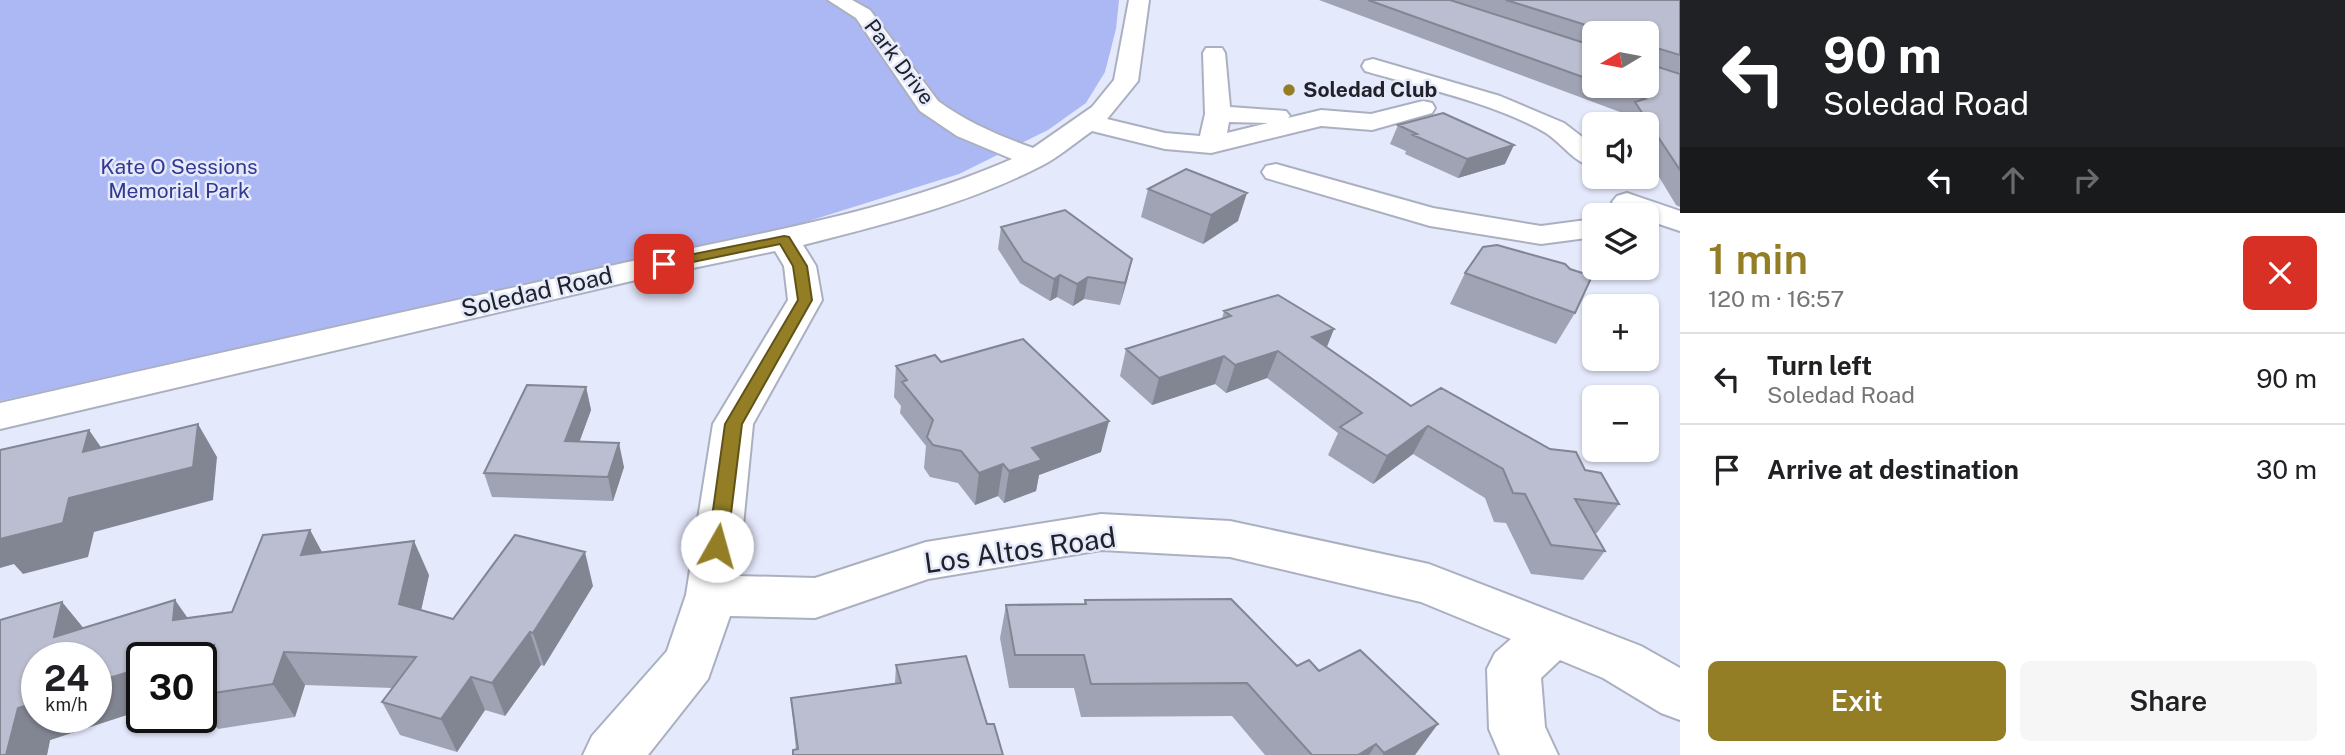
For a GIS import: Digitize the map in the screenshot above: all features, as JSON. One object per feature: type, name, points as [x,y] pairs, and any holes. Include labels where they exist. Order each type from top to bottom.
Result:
[{"type":"street","name":"Park Drive","points":[[838,0],[863,14],[929,106],[942,117],[961,128],[1036,158]]},
{"type":"street","name":"Soledad Road","points":[[0,416],[639,269],[784,240],[895,212],[976,185],[1036,158],[1101,112],[1126,81],[1139,0]]},
{"type":"street","points":[[1212,145],[1218,114],[1214,53]]},
{"type":"street","points":[[1373,66],[1491,101],[1555,128],[1582,149]]},
{"type":"street","points":[[1218,114],[1372,122],[1423,108]]},
{"type":"street","points":[[1088,122],[1165,141],[1212,145],[1321,118]]},
{"type":"street","points":[[1276,172],[1430,218],[1541,235],[1582,230]]},
{"type":"street","points":[[1659,217],[1680,222]]},
{"type":"street","points":[[612,755],[689,663],[711,595],[733,424],[805,300],[800,266],[784,240]]},
{"type":"street","name":"Los Altos Road","points":[[711,595],[815,598],[926,561],[1101,532],[1230,539],[1429,584],[1622,663],[1680,696]]},
{"type":"street","points":[[1529,755],[1517,729],[1514,669],[1553,635]]},
{"type":"green space","name":"Kate O Sessions Memorial Park","points":[[0,0],[1119,0],[1116,29],[1105,72],[1086,103],[1048,130],[959,174],[796,225],[0,401]]},
{"type":"building","points":[[1368,0],[1450,0],[1582,42],[1582,77]]},
{"type":"building","points":[[1506,0],[1680,0],[1680,55],[1659,49],[1659,21],[1582,21],[1582,24]]},
{"type":"building","points":[[1659,67],[1680,74],[1680,170],[1659,138],[1659,112],[1642,112],[1635,102],[1645,99],[1642,98],[1659,98]]},
{"type":"building","points":[[1443,113],[1514,145],[1467,159],[1413,135],[1417,134],[1398,125]]},
{"type":"building","points":[[1186,169],[1247,193],[1211,215],[1148,189]]},
{"type":"building","points":[[1065,210],[1132,259],[1125,283],[1088,277],[1077,284],[1060,275],[1054,279],[1023,261],[1001,227]]},
{"type":"building","points":[[1497,245],[1565,264],[1570,269],[1582,273],[1582,280],[1590,280],[1575,313],[1465,273],[1483,247]]},
{"type":"building","points":[[1278,295],[1334,329],[1312,337],[1411,406],[1441,388],[1550,449],[1576,452],[1585,470],[1601,473],[1619,504],[1575,499],[1605,551],[1551,545],[1525,494],[1513,493],[1503,469],[1428,426],[1387,456],[1340,427],[1362,413],[1278,351],[1235,365],[1224,356],[1159,378],[1126,349],[1231,316],[1224,311]]},
{"type":"building","points":[[1023,339],[1109,421],[1032,448],[1042,460],[1009,471],[1003,464],[979,473],[961,451],[933,445],[927,437],[933,420],[902,382],[907,380],[896,366],[935,355],[941,362]]},
{"type":"building","points":[[527,385],[586,387],[565,441],[619,443],[608,477],[484,473]]},
{"type":"building","points":[[198,424],[193,467],[69,498],[63,523],[0,539],[0,450],[89,430],[83,452]]},
{"type":"building","points":[[310,530],[301,555],[414,541],[399,604],[453,619],[515,535],[585,552],[533,633],[530,632],[492,683],[471,677],[441,719],[382,702],[416,657],[284,652],[273,684],[217,693],[217,642],[126,642],[126,673],[112,677],[112,642],[21,642],[21,707],[18,708],[6,755],[0,755],[0,620],[62,602],[54,637],[175,600],[173,620],[232,612],[263,535]]},
{"type":"building","points":[[1231,599],[1297,666],[1309,660],[1319,671],[1360,650],[1438,724],[1384,753],[1376,744],[1358,755],[1312,755],[1247,683],[1091,684],[1084,655],[1015,655],[1006,605],[1086,604],[1085,600]]},
{"type":"building","points":[[966,656],[987,724],[994,724],[1003,755],[793,755],[793,750],[798,749],[791,698],[901,683],[896,665]]},
{"type":"place","name":"Soledad Club","points":[[1289,90]]},
{"type":"route","points":[[664,264],[784,240],[800,266],[805,300],[733,424],[717,546]]}]
